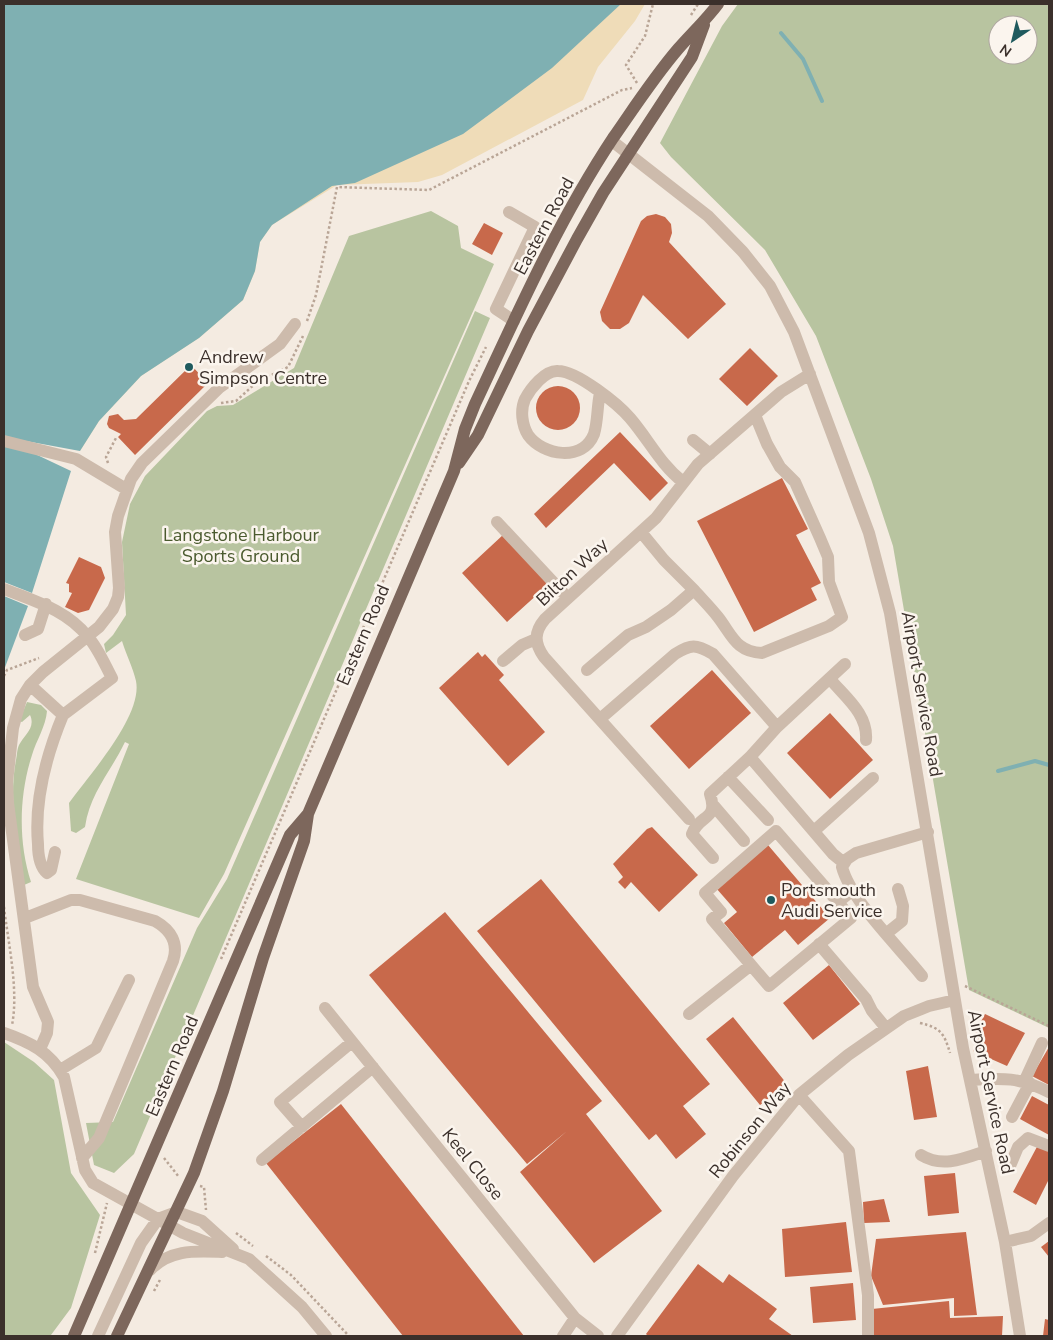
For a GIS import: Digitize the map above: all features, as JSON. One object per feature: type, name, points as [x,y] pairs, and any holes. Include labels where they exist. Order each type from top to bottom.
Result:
[{"type":"main road","name":"Eastern Road","points":[[117,1336],[171,1226],[194,1173],[223,1091],[263,958],[304,841],[308,814],[454,471],[464,428],[562,225],[612,140],[678,49],[718,4]]},
{"type":"main road","name":"Eastern Road","points":[[454,471],[478,435],[528,331],[577,239],[629,152],[692,57],[705,20]]},
{"type":"main road","name":"Eastern Road","points":[[74,1336],[290,835],[308,814]]},
{"type":"street","name":"Airport Service Road","points":[[612,140],[708,216],[759,270],[784,309],[810,374],[877,558],[890,613],[928,832],[951,980],[970,1080],[1005,1242],[1020,1336]]},
{"type":"street","points":[[509,212],[535,227],[496,309],[514,321]]},
{"type":"street","points":[[40,1049],[47,1033],[48,1022],[33,988],[25,918],[9,821],[7,782],[16,716],[21,699],[30,685],[106,619],[118,597],[115,532],[126,489],[135,471],[219,388],[280,344],[295,324]]},
{"type":"street","points":[[600,393],[593,435],[581,448],[558,454],[547,451],[536,444],[524,427],[522,404],[530,390],[549,372],[569,373],[600,393],[629,417],[664,466],[683,482]]},
{"type":"street","name":"Bilton Way","points":[[536,639],[539,626],[665,508],[683,482],[710,454],[792,384],[810,374]]},
{"type":"street","points":[[641,532],[722,623],[734,643],[753,653],[762,653],[829,626],[842,617],[829,582],[828,557],[820,538],[795,482],[780,466],[767,444],[755,415]]},
{"type":"street","points":[[693,440],[710,454]]},
{"type":"street","points":[[4,441],[76,459],[126,489]]},
{"type":"street","points":[[498,522],[568,598]]},
{"type":"street","points":[[4,589],[46,604],[88,636],[112,678],[63,715],[47,760],[37,801],[38,855],[43,870],[47,873],[51,870],[55,852]]},
{"type":"street","points":[[587,670],[628,635],[646,627],[671,610],[694,590]]},
{"type":"street","points":[[25,635],[38,629],[46,604]]},
{"type":"street","points":[[503,661],[522,645],[536,639],[538,648],[544,657],[689,819]]},
{"type":"street","points":[[600,719],[675,654],[685,648],[699,646],[712,654],[777,727]]},
{"type":"street","points":[[744,841],[714,806],[710,794],[750,757],[777,727],[845,664]]},
{"type":"street","points":[[830,679],[861,715],[867,726],[866,740]]},
{"type":"street","points":[[30,685],[63,715]]},
{"type":"street","points":[[750,757],[844,863],[844,874],[853,890],[922,976]]},
{"type":"street","points":[[728,778],[768,820]]},
{"type":"street","points":[[814,831],[874,778]]},
{"type":"street","points":[[713,858],[692,834],[694,828],[712,812],[714,806]]},
{"type":"street","points":[[776,831],[838,902],[851,918],[768,986],[712,919],[721,912],[705,893],[776,831]]},
{"type":"street","points":[[844,863],[856,853],[928,832]]},
{"type":"street","points":[[887,934],[902,920],[903,906],[898,889]]},
{"type":"street","points":[[838,902],[853,890]]},
{"type":"street","points":[[25,918],[71,900],[80,900],[155,921],[166,927],[175,944],[176,952],[173,961],[99,1138],[82,1158]]},
{"type":"street","points":[[820,944],[866,999],[872,1012],[886,1028]]},
{"type":"street","points":[[689,1014],[751,964]]},
{"type":"street","points":[[60,1070],[96,1048],[130,980]]},
{"type":"street","name":"Robinson Way","points":[[617,1336],[733,1176],[800,1095],[848,1055],[886,1028],[915,1011],[955,1000]]},
{"type":"street","name":"Keel Close","points":[[325,1008],[575,1318],[598,1336]]},
{"type":"street","points":[[6,1034],[40,1049],[60,1070],[64,1077],[82,1158],[88,1176],[111,1193],[195,1239],[237,1253]]},
{"type":"street","points":[[302,1127],[280,1102],[352,1042]]},
{"type":"street","points":[[1012,1117],[1028,1082],[1042,1043]]},
{"type":"street","points":[[262,1160],[373,1067]]},
{"type":"street","points":[[970,1080],[1000,1078],[1028,1082],[1049,1092]]},
{"type":"street","points":[[800,1095],[850,1151],[868,1295],[868,1336]]},
{"type":"street","points":[[1010,1166],[1018,1147],[1028,1138],[1033,1138],[1049,1146]]},
{"type":"street","points":[[921,1156],[933,1163],[956,1161],[986,1151]]},
{"type":"street","points":[[98,1336],[141,1243],[158,1219],[177,1212],[208,1225],[237,1253],[268,1274],[327,1334]]},
{"type":"street","points":[[1005,1242],[1032,1236],[1049,1223]]},
{"type":"street","points":[[150,1270],[163,1258],[183,1252],[237,1253]]},
{"type":"street","points":[[564,1336],[575,1318]]},
{"type":"path","points":[[639,86],[626,65],[644,36],[653,4]]},
{"type":"path","points":[[690,18],[698,4]]},
{"type":"path","points":[[634,94],[644,79]]},
{"type":"path","points":[[219,964],[469,381],[487,346]]},
{"type":"path","points":[[111,479],[112,474],[106,457],[111,444],[116,438]]},
{"type":"path","points":[[4,907],[12,967],[14,1010],[6,1034]]},
{"type":"path","points":[[951,980],[1049,1026]]},
{"type":"path","points":[[919,1023],[936,1027],[946,1037],[952,1062]]},
{"type":"path","points":[[92,1261],[103,1227],[103,1214],[111,1193]]},
{"type":"path","points":[[152,1294],[164,1275]]},
{"type":"green space","points":[[738,4],[1049,4],[1049,1028],[969,990],[893,546],[871,479],[816,336],[765,250],[671,157],[660,143],[722,26]]},
{"type":"green space","name":"Langstone Harbour Sports Ground","points":[[431,211],[458,226],[461,248],[494,264],[224,874],[199,918],[76,879],[129,744],[125,742],[96,793],[85,827],[76,833],[71,831],[69,803],[113,745],[131,711],[136,695],[136,681],[122,641],[106,653],[104,644],[113,635],[126,615],[122,542],[130,504],[145,476],[207,411],[217,406],[233,405],[294,368],[349,236]]},
{"type":"green space","points":[[475,311],[490,318],[134,1154],[114,1173],[94,1165],[86,1123],[113,1122],[197,928],[227,879]]},
{"type":"green space","points":[[27,702],[41,705],[47,711],[45,722],[32,755],[25,786],[22,835],[31,882],[24,885],[13,807],[13,791],[18,748],[32,724],[30,715],[22,722],[19,721]]},
{"type":"green space","points":[[4,1042],[34,1062],[54,1080],[71,1173],[100,1215],[71,1308],[51,1335],[47,1336],[4,1336]]},
{"type":"sand","points":[[588,4],[645,4],[635,21],[598,67],[583,100],[442,175],[418,182],[337,185],[272,225],[260,242],[255,271],[243,300],[199,338],[141,376],[99,421],[80,451],[143,313]]},
{"type":"water","points":[[4,4],[621,4],[552,68],[463,134],[355,183],[332,186],[272,225],[260,242],[255,271],[243,300],[199,338],[141,376],[99,421],[80,451],[4,437]]},
{"type":"water","points":[[4,446],[33,453],[71,471],[32,593],[4,582]]},
{"type":"water","points":[[4,596],[28,606],[4,670]]},
{"type":"building","points":[[656,214],[665,217],[671,224],[672,233],[669,242],[726,304],[688,339],[643,295],[629,323],[620,329],[610,329],[602,321],[600,312],[641,221],[647,216]]},
{"type":"building","points":[[484,223],[503,233],[492,255],[472,244]]},
{"type":"building","points":[[750,348],[778,376],[747,406],[719,379]]},
{"type":"building","points":[[191,365],[208,383],[135,455],[118,437],[121,434],[109,428],[107,424],[109,416],[118,414],[124,420],[136,419]]},
{"type":"building","points":[[554,386],[562,386],[574,392],[580,408],[574,424],[562,430],[554,430],[542,424],[536,412],[536,404],[542,392]]},
{"type":"building","points":[[620,432],[668,483],[650,501],[614,463],[546,528],[534,514]]},
{"type":"building","points":[[782,478],[808,529],[796,535],[821,583],[811,588],[817,600],[754,632],[697,521]]},
{"type":"building","points":[[504,534],[550,583],[507,622],[462,573]]},
{"type":"building","points":[[79,557],[101,567],[105,578],[89,610],[78,613],[65,607],[72,593],[69,592],[69,584],[66,583]]},
{"type":"building","points":[[478,652],[482,657],[485,654],[504,675],[499,680],[545,732],[508,766],[439,688]]},
{"type":"building","points":[[712,670],[751,713],[689,769],[650,726]]},
{"type":"building","points":[[830,713],[873,760],[830,799],[787,753]]},
{"type":"building","points":[[652,827],[698,875],[659,912],[631,882],[625,889],[618,882],[623,877],[613,864],[647,829]]},
{"type":"building","name":"Portsmouth Audi Service","points":[[768,845],[830,918],[798,945],[785,930],[752,957],[724,923],[737,912],[716,888]]},
{"type":"building","points":[[541,879],[710,1084],[683,1106],[706,1134],[676,1159],[656,1134],[649,1140],[477,931]]},
{"type":"building","points":[[445,912],[602,1101],[586,1114],[662,1211],[594,1263],[520,1172],[567,1131],[527,1164],[369,975]]},
{"type":"building","points":[[829,965],[860,1004],[813,1040],[783,1003]]},
{"type":"building","points":[[985,1014],[1025,1033],[1007,1066],[973,1051],[979,1036],[975,1033]]},
{"type":"building","points":[[733,1017],[787,1084],[760,1105],[706,1039]]},
{"type":"building","points":[[1049,1047],[1049,1085],[1032,1076]]},
{"type":"building","points":[[928,1066],[937,1117],[914,1120],[906,1071]]},
{"type":"building","points":[[1032,1096],[1049,1105],[1049,1135],[1020,1119]]},
{"type":"building","points":[[341,1104],[524,1336],[403,1336],[266,1163]]},
{"type":"building","points":[[1039,1143],[1049,1148],[1049,1179],[1036,1205],[1013,1192]]},
{"type":"building","points":[[955,1173],[959,1213],[928,1216],[924,1176]]},
{"type":"building","points":[[884,1199],[890,1222],[864,1223],[863,1202]]},
{"type":"building","points":[[846,1222],[852,1272],[785,1277],[782,1229]]},
{"type":"building","points":[[966,1232],[977,1315],[954,1316],[954,1298],[883,1305],[871,1276],[876,1239]]},
{"type":"building","points":[[1049,1241],[1049,1257],[1041,1247]]},
{"type":"building","points":[[698,1264],[723,1283],[729,1274],[777,1309],[769,1319],[793,1336],[648,1336],[646,1334]]},
{"type":"building","points":[[853,1283],[856,1320],[813,1323],[810,1287]]},
{"type":"building","points":[[949,1301],[950,1318],[1003,1316],[1002,1336],[872,1336],[872,1309]]},
{"type":"building","points":[[1045,1319],[1049,1320],[1049,1336],[1043,1336]]},
{"type":"waterway","points":[[781,33],[803,59],[822,101]]},
{"type":"waterway","points":[[998,771],[1035,761],[1049,765]]},
{"type":"place","name":"Andrew Simpson Centre","points":[[189,367]]},
{"type":"place","name":"Portsmouth Audi Service","points":[[771,900]]}]
